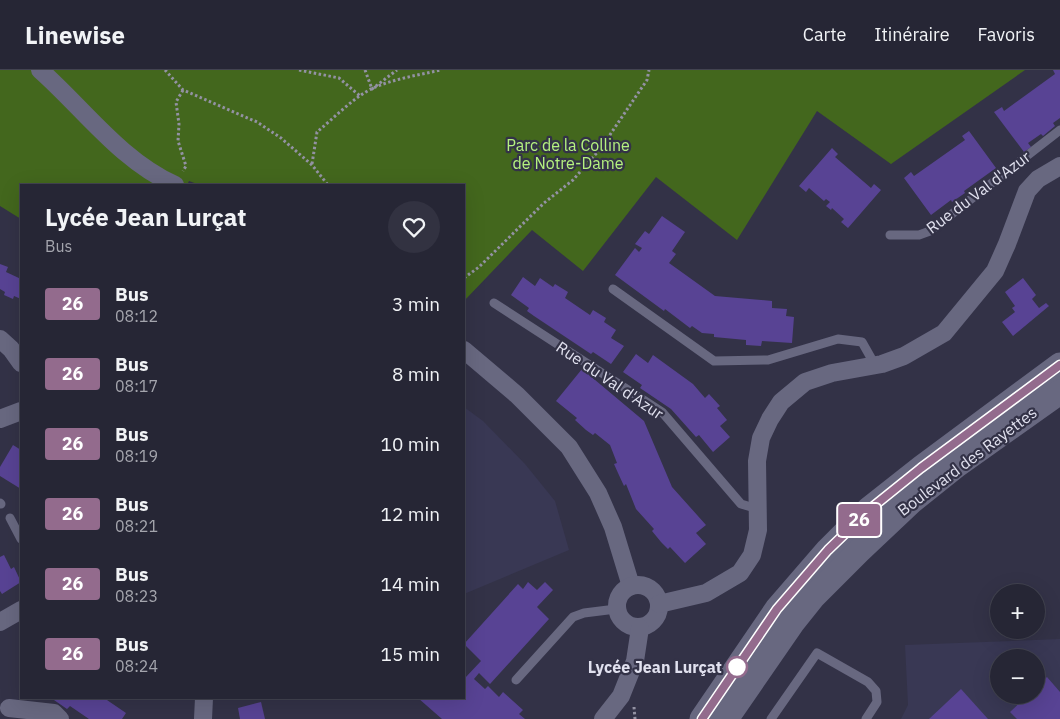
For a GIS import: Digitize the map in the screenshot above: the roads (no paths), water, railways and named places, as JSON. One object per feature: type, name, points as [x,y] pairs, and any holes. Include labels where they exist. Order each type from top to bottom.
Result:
[{"type":"main road","name":"Boulevard des Rayettes","points":[[711,717],[777,609],[828,550],[862,516],[921,468],[1060,365]]},
{"type":"main road","name":"Boulevard des Rayettes","points":[[711,717],[814,597],[912,501],[957,465],[1060,392]]},
{"type":"street","points":[[40,70],[121,150],[156,176],[177,182]]},
{"type":"street","name":"Rue du Val d'Azur","points":[[659,604],[706,593],[740,573],[752,555],[758,530],[757,460],[761,438],[781,402],[805,382],[832,373],[875,365],[904,356],[944,333],[995,271],[1027,191],[1038,179],[1060,166]]},
{"type":"street","points":[[0,339],[11,349],[20,362]]},
{"type":"street","points":[[465,351],[517,394],[570,447],[598,493],[613,527],[631,586]]},
{"type":"street","points":[[0,420],[20,411]]},
{"type":"street","points":[[637,585],[649,588],[654,592],[659,604],[656,617],[652,622],[640,628],[627,625],[618,615],[616,609],[616,603],[621,593],[631,586],[637,585]]},
{"type":"street","points":[[0,622],[20,611]]},
{"type":"street","points":[[604,719],[621,696],[635,661],[640,628]]},
{"type":"street","points":[[203,719],[204,699]]},
{"type":"street","points":[[9,708],[54,713],[60,719]]},
{"type":"lane","name":"Rue du Val d'Azur","points":[[890,235],[919,235],[930,231],[1060,130]]},
{"type":"lane","points":[[613,289],[714,361],[768,360],[838,339],[862,342],[875,365]]},
{"type":"lane","name":"Rue du Val d'Azur","points":[[494,303],[662,412],[741,504],[758,509]]},
{"type":"lane","points":[[10,518],[20,536]]},
{"type":"lane","points":[[516,680],[573,616],[616,609]]},
{"type":"lane","points":[[771,719],[817,653],[868,682],[876,691],[877,702],[866,719]]},
{"type":"place","name":"Lycée Jean Lurçat","points":[[737,667]]},
{"type":"park label","name":"Parc de la Colline de Notre-Dame","points":[[568,154]]}]
